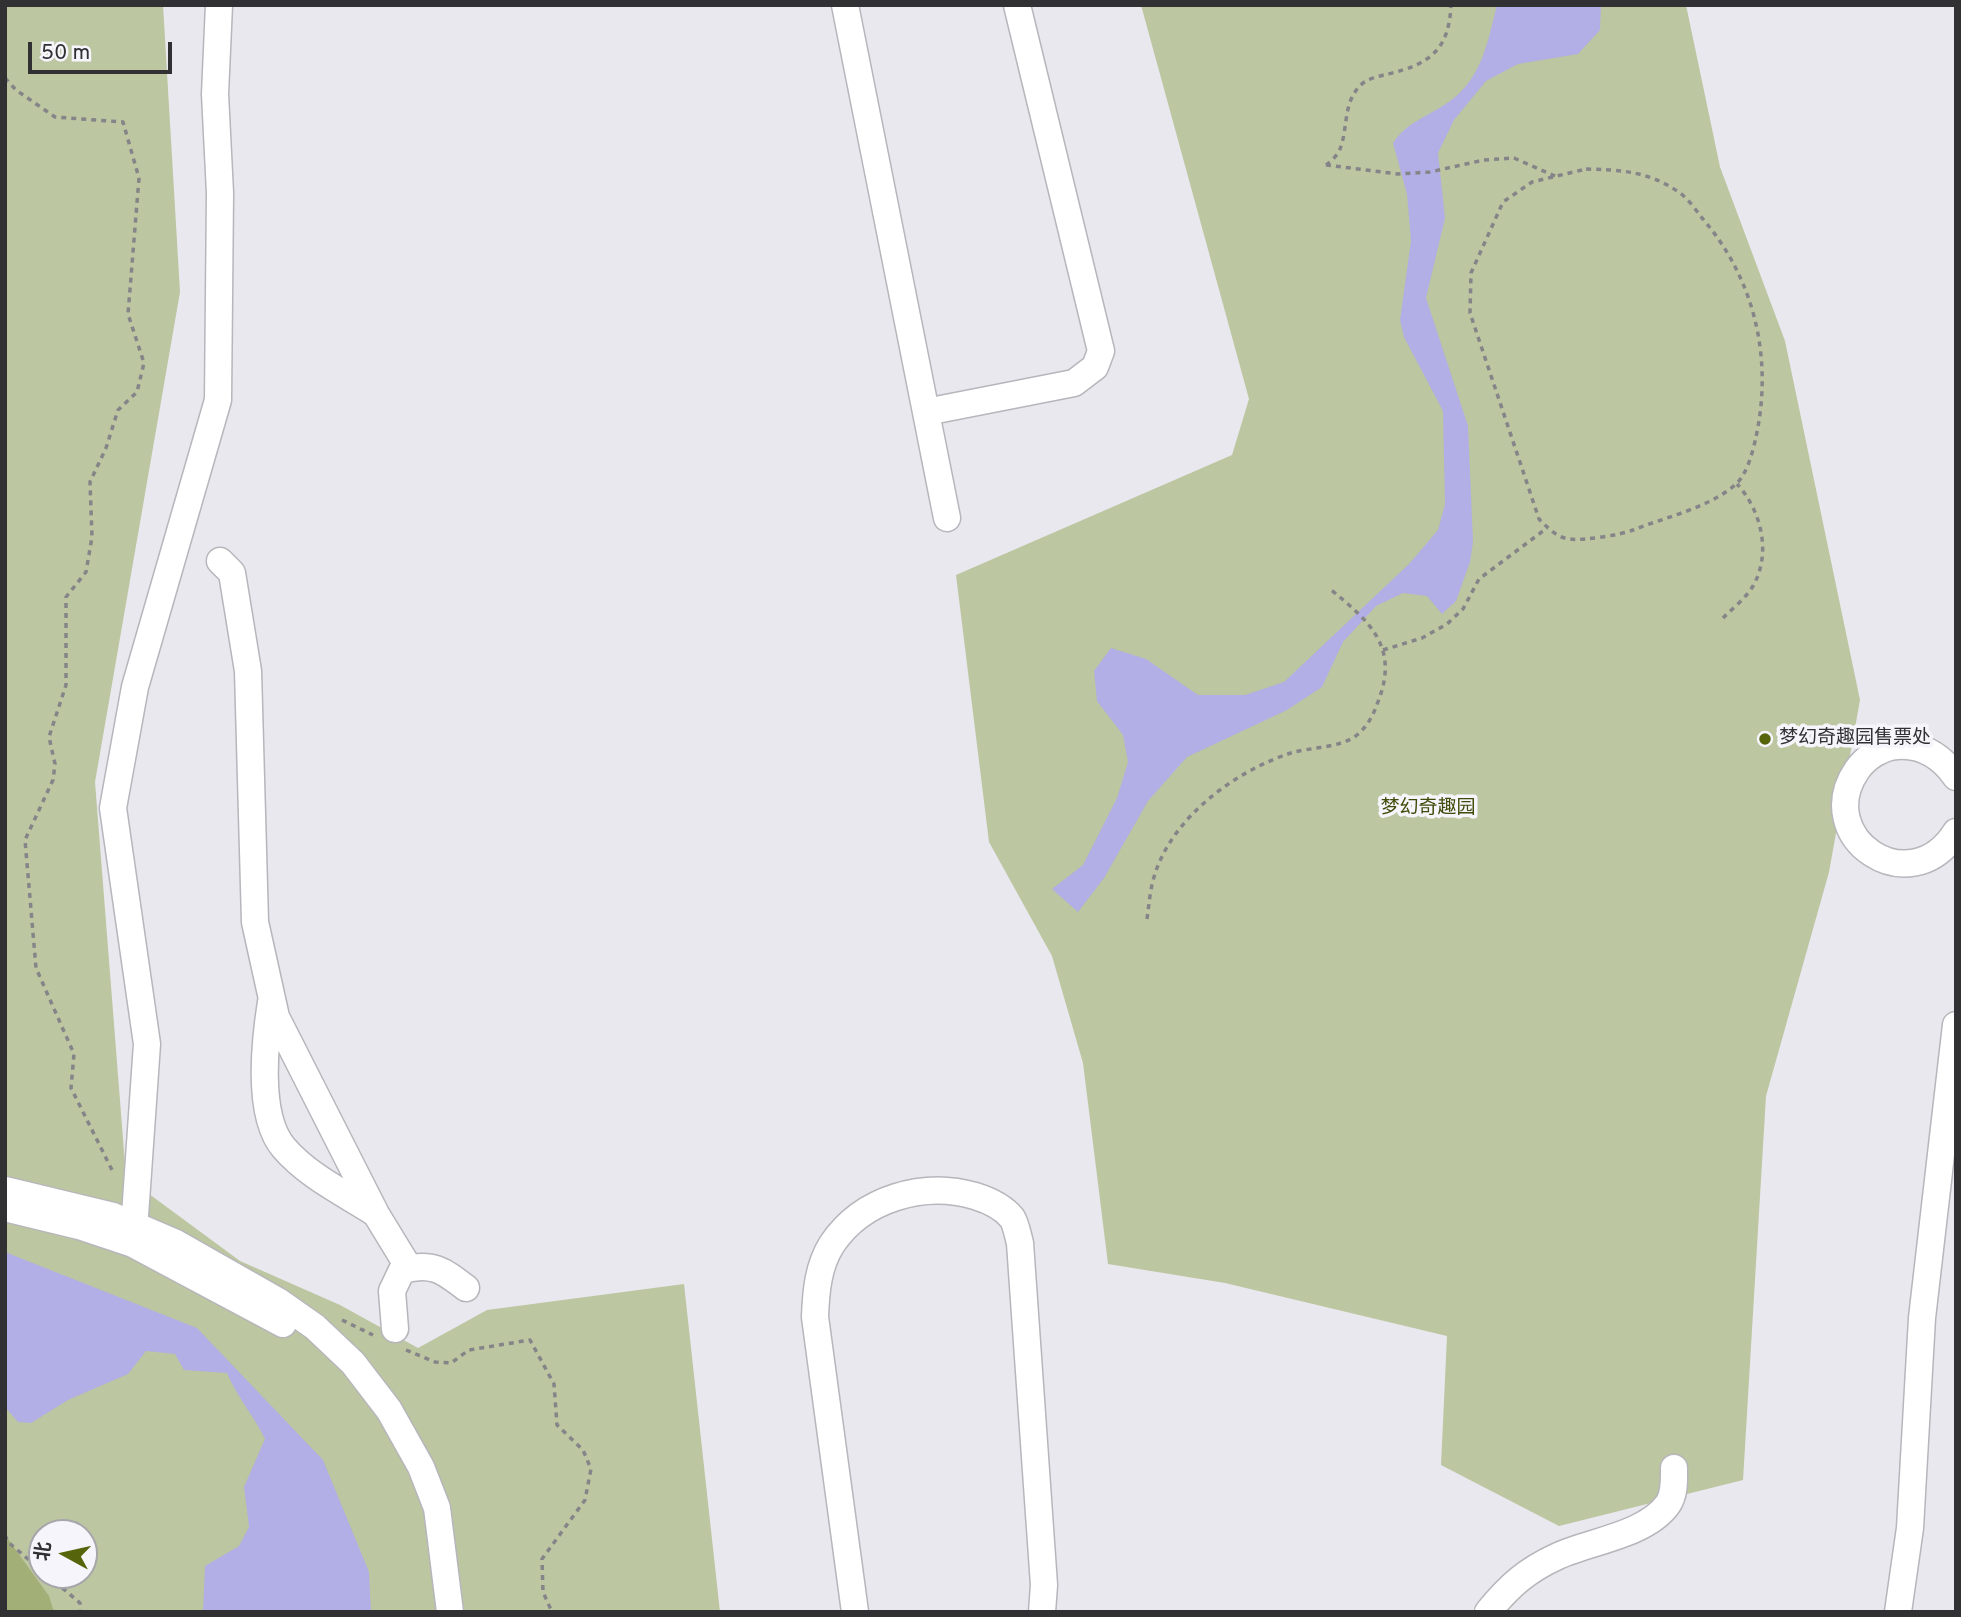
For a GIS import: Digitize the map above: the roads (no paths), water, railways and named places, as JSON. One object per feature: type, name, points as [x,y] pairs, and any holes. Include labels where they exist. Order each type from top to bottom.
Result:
[{"type":"street","points":[[134,1234],[147,1044],[113,808],[135,687],[218,400],[220,193],[215,93],[219,5]]},
{"type":"street","points":[[845,5],[947,518]]},
{"type":"street","points":[[926,412],[1074,383],[1094,368],[1101,351],[1017,5]]},
{"type":"street","points":[[220,561],[232,573],[248,671],[255,922],[271,1000],[276,1017],[376,1214],[409,1268]]},
{"type":"street","points":[[1956,777],[1946,764],[1931,752],[1913,746],[1895,746],[1877,752],[1861,764],[1851,779],[1845,798],[1846,817],[1853,834],[1864,849],[1880,859],[1898,864],[1916,863],[1934,856],[1948,844],[1956,832]]},
{"type":"street","points":[[271,1000],[263,1053],[267,1107],[282,1146],[310,1172],[376,1214]]},
{"type":"street","points":[[1898,1612],[1910,1528],[1922,1318],[1956,1025]]},
{"type":"street","points":[[855,1612],[815,1317],[819,1273],[832,1245],[852,1221],[910,1192],[938,1189],[990,1200],[1012,1218],[1020,1243],[1044,1585],[1042,1612]]},
{"type":"street","points":[[5,1190],[47,1198],[134,1234],[282,1324],[312,1345],[342,1374],[389,1438],[411,1477],[424,1518],[435,1581],[435,1612]]},
{"type":"street","points":[[5,1208],[79,1226],[176,1243],[278,1301],[315,1327],[353,1363],[389,1410],[421,1467],[437,1508],[450,1612]]},
{"type":"street","points":[[393,1339],[392,1291],[402,1270],[418,1265],[443,1270],[466,1288]]},
{"type":"street","points":[[1488,1612],[1512,1582],[1558,1556],[1633,1530],[1662,1510],[1670,1503],[1674,1468]]},
{"type":"water","points":[[1497,5],[1601,5],[1600,30],[1578,54],[1518,64],[1486,81],[1454,120],[1438,153],[1445,218],[1426,298],[1468,426],[1473,542],[1470,562],[1456,601],[1442,614],[1427,596],[1403,593],[1376,606],[1343,642],[1322,687],[1287,710],[1187,757],[1148,801],[1104,878],[1078,912],[1052,889],[1083,865],[1117,798],[1128,762],[1123,735],[1097,701],[1094,671],[1111,648],[1146,659],[1198,695],[1245,695],[1284,682],[1409,564],[1438,530],[1445,504],[1443,411],[1404,337],[1400,320],[1411,241],[1407,194],[1393,143],[1413,123],[1446,104],[1464,89],[1483,56]]},
{"type":"water","points":[[5,1252],[197,1328],[323,1460],[369,1572],[371,1612],[203,1612],[205,1566],[239,1546],[249,1527],[244,1487],[265,1439],[261,1431],[227,1373],[184,1370],[175,1354],[146,1351],[128,1374],[68,1400],[31,1423],[18,1422],[5,1407]]},
{"type":"place","name":"梦幻奇趣园售票处","points":[[1765,739]]},
{"type":"park label","name":"梦幻奇趣园","points":[[1428,809]]}]
